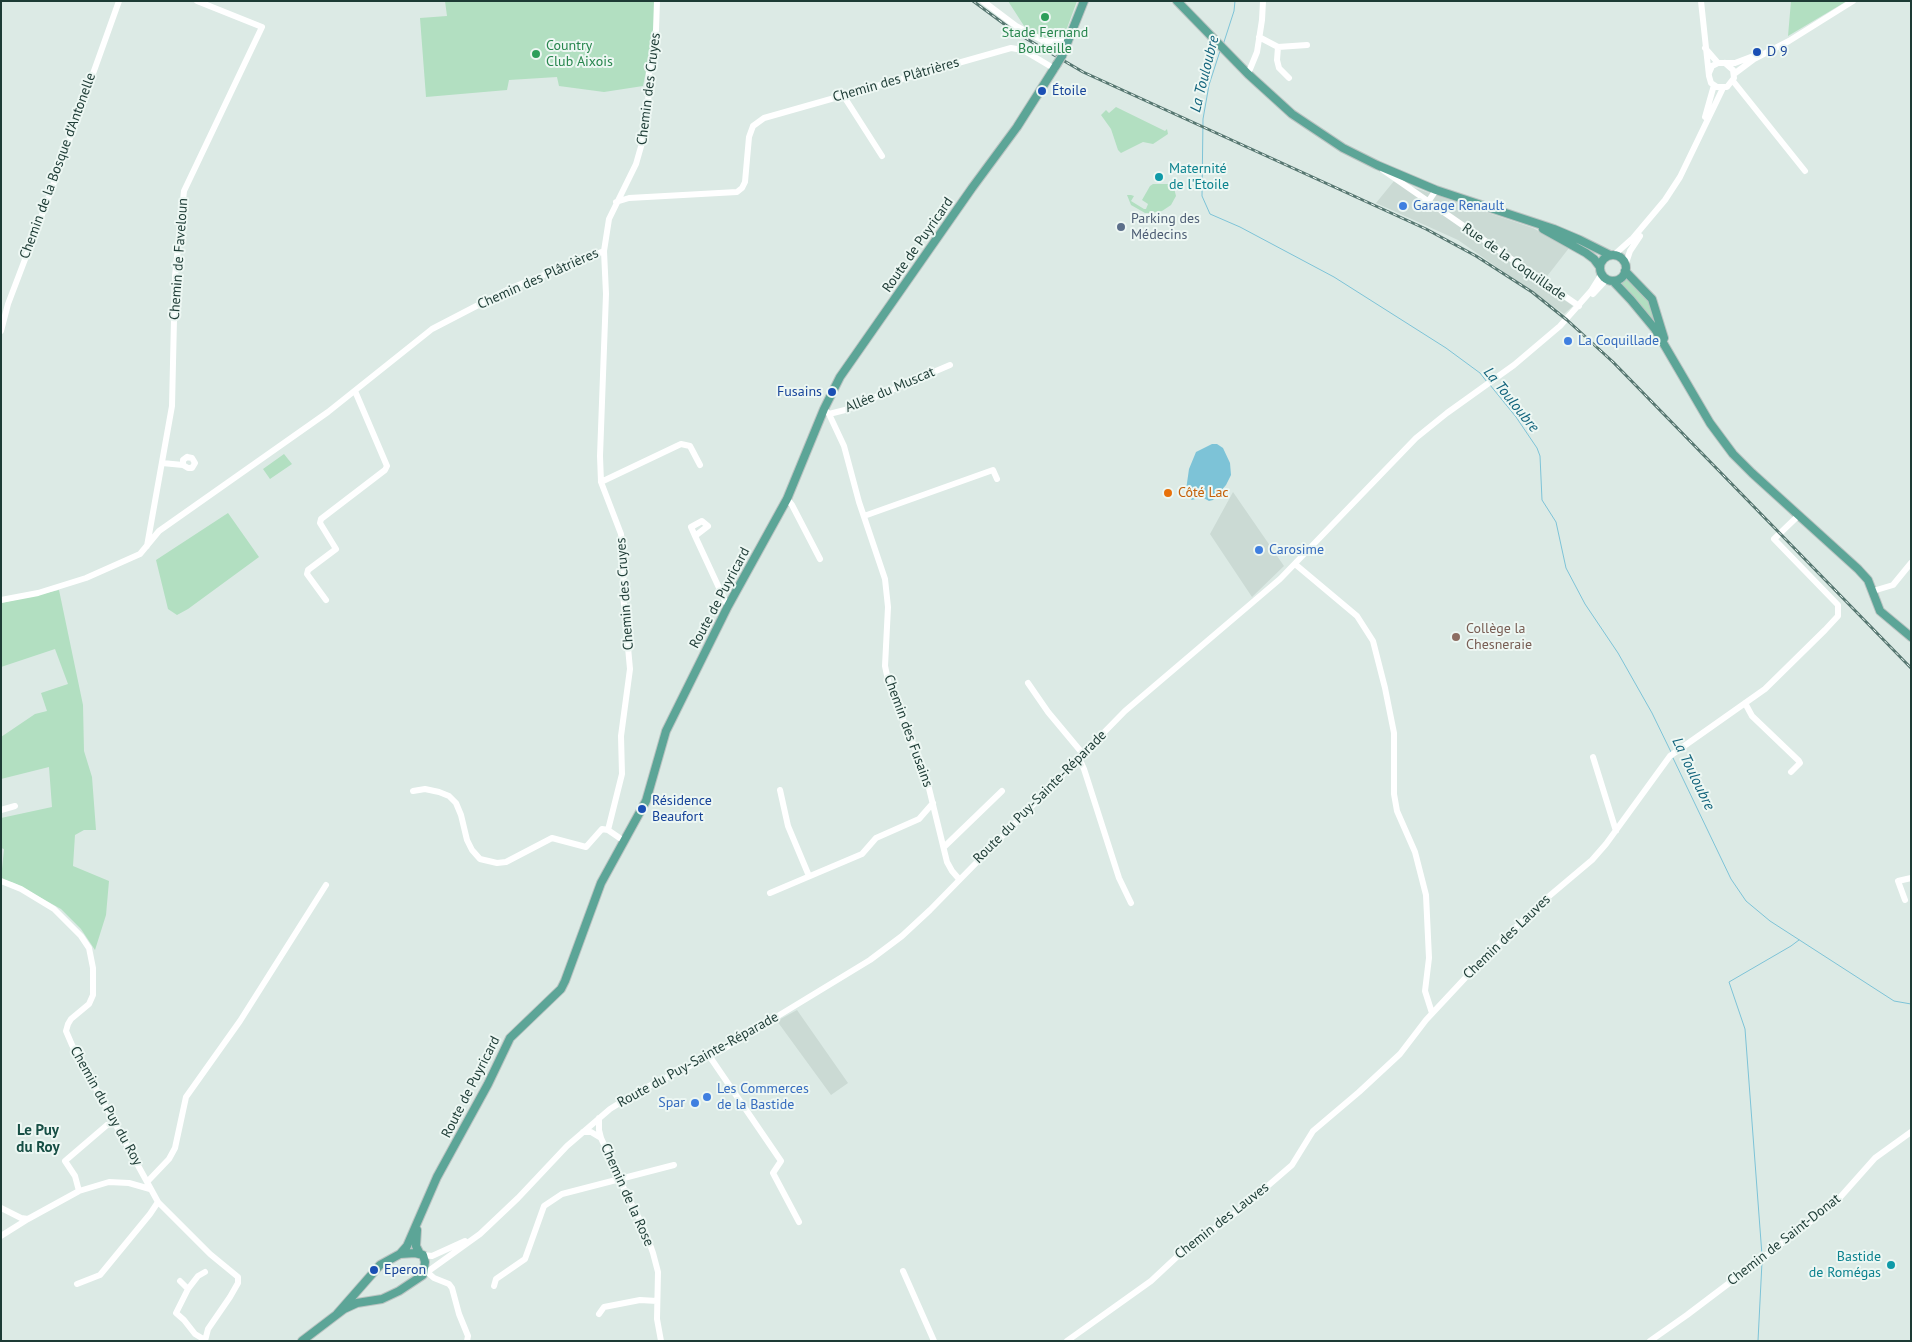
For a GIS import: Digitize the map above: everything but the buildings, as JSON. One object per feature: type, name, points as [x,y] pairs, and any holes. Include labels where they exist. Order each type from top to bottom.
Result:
[{"type":"main road","name":"Route de Puyricard","points":[[302,1341],[336,1314],[374,1270],[392,1257],[400,1254],[407,1246],[437,1177],[488,1084],[510,1038],[561,989],[601,883],[646,801],[666,731],[728,606],[786,499],[827,411],[840,377],[969,192],[1018,127],[1062,56],[1084,1]]},
{"type":"main road","points":[[1177,1],[1248,74],[1292,114],[1343,148],[1436,190],[1580,240],[1622,258],[1625,268],[1655,304],[1662,331],[1672,356]]},
{"type":"main road","points":[[1530,222],[1586,253],[1594,259],[1605,275],[1620,287],[1649,322],[1672,356],[1705,414],[1725,444],[1752,473],[1854,564],[1868,580],[1880,611],[1911,637]]},
{"type":"main road","points":[[1605,275],[1605,257],[1612,255]]},
{"type":"main road","points":[[1605,275],[1618,280],[1625,268]]},
{"type":"main road","name":"Route de Puyricard","points":[[336,1314],[356,1303],[382,1299],[399,1291],[425,1274],[425,1262],[416,1246],[417,1224]]},
{"type":"main road","points":[[400,1254],[408,1252],[422,1255]]},
{"type":"main road","points":[[358,1290],[359,1297],[366,1301]]},
{"type":"street","name":"Chemin de la Bosque d'Antonelle","points":[[1,331],[8,304],[51,191],[119,1]]},
{"type":"street","name":"Chemin de Faveloun","points":[[147,546],[172,406],[175,276],[184,191],[262,27],[197,1]]},
{"type":"street","name":"Chemin des Cruyes","points":[[616,202],[636,164],[644,136],[648,111],[649,73],[656,30],[657,1]]},
{"type":"street","points":[[984,1],[1016,26],[1044,41],[1069,40]]},
{"type":"street","points":[[1248,74],[1257,52],[1263,1]]},
{"type":"street","points":[[1701,1],[1710,80],[1714,85],[1724,88]]},
{"type":"street","points":[[1734,74],[1754,59],[1789,41],[1854,1]]},
{"type":"street","points":[[1259,37],[1278,47],[1307,45]]},
{"type":"street","points":[[1709,73],[1712,66],[1722,63],[1735,63],[1789,41]]},
{"type":"street","points":[[1278,47],[1277,60],[1279,68],[1289,78]]},
{"type":"street","points":[[1625,268],[1630,250],[1680,177],[1724,88],[1733,81],[1734,74],[1731,67],[1722,63],[1705,47]]},
{"type":"street","name":"Chemin des Plâtrières","points":[[1,600],[38,593],[86,578],[140,554],[160,532],[328,412],[432,329],[511,288],[604,250],[609,219],[616,202],[630,198],[737,192],[745,182],[749,137],[753,126],[758,121],[1010,48],[1024,50],[1056,67]]},
{"type":"street","points":[[1733,81],[1806,171]]},
{"type":"street","points":[[1696,142],[1714,85]]},
{"type":"street","points":[[843,95],[882,156]]},
{"type":"street","name":"Rue de la Coquillade","points":[[1377,165],[1579,306]]},
{"type":"street","points":[[1428,202],[1436,190]]},
{"type":"street","points":[[1612,255],[1624,248],[1650,220]]},
{"type":"street","name":"Chemin des Cruyes","points":[[604,250],[606,294],[600,456],[601,482],[622,534],[624,563],[623,593],[630,669],[621,736],[622,774],[608,830]]},
{"type":"street","name":"Route du Puy-Sainte-Réparade","points":[[1569,318],[1605,275]]},
{"type":"street","name":"Route du Puy-Sainte-Réparade","points":[[425,1274],[480,1234],[583,1132],[610,1109],[639,1091],[710,1057],[870,960],[902,936],[1144,693],[1280,579],[1416,438],[1556,330],[1582,307],[1605,275]]},
{"type":"street","name":"Allée du Muscat","points":[[827,411],[845,410],[950,365]]},
{"type":"street","points":[[326,600],[307,574],[308,570],[336,549],[320,524],[321,519],[385,470],[387,466],[355,391]]},
{"type":"street","name":"Chemin des Fusains","points":[[827,411],[844,446],[859,502],[885,579],[888,593],[885,666],[888,682],[925,772],[952,871],[960,879]]},
{"type":"street","points":[[601,482],[681,444],[690,446],[700,465]]},
{"type":"street","points":[[162,463],[184,465]]},
{"type":"street","points":[[864,516],[993,470],[997,479]]},
{"type":"street","points":[[786,499],[792,505],[820,558]]},
{"type":"street","name":"Chemin des Lauves","points":[[1067,1341],[1151,1280],[1181,1253],[1241,1209],[1292,1165],[1313,1131],[1360,1092],[1400,1054],[1406,1044],[1460,983],[1528,916],[1592,860],[1616,831],[1672,754],[1765,689],[1838,616],[1838,605],[1834,600],[1774,539],[1799,516]]},
{"type":"street","points":[[695,536],[728,606]]},
{"type":"street","points":[[1873,590],[1893,585],[1911,563]]},
{"type":"street","points":[[1295,564],[1357,616],[1366,628],[1375,648],[1394,733],[1394,794],[1397,811],[1415,852],[1426,894],[1429,958],[1425,991],[1432,1014]]},
{"type":"street","points":[[1028,683],[1081,756],[1119,878],[1131,903]]},
{"type":"street","points":[[1745,703],[1752,716],[1799,761],[1800,764],[1791,772]]},
{"type":"street","points":[[1593,757],[1616,831]]},
{"type":"street","points":[[780,790],[788,826],[809,876]]},
{"type":"street","points":[[413,791],[439,792],[449,796],[456,803],[472,850],[480,859],[497,863],[506,862],[552,838],[586,847],[602,829],[608,830],[624,841]]},
{"type":"street","points":[[944,847],[1002,791]]},
{"type":"street","points":[[770,893],[862,854],[880,836],[919,820],[933,803]]},
{"type":"street","points":[[1,810],[15,806]]},
{"type":"street","points":[[1905,900],[1898,882],[1911,878]]},
{"type":"street","name":"Chemin du Puy du Roy","points":[[1,881],[21,889],[54,909],[81,936],[89,948],[93,968],[93,995],[89,1004],[71,1019],[66,1031],[72,1045],[96,1091],[148,1180],[150,1189],[158,1202],[210,1254],[238,1277],[238,1283],[208,1329],[205,1340],[195,1334],[176,1313],[188,1289]]},
{"type":"street","points":[[148,1180],[169,1159],[175,1148],[186,1097],[240,1021],[326,885]]},
{"type":"street","points":[[710,1057],[782,1161],[773,1173],[798,1222]]},
{"type":"street","name":"Chemin de la Rose","points":[[599,1118],[599,1130],[602,1138],[619,1179],[644,1228],[653,1253],[658,1272],[656,1319],[661,1341]]},
{"type":"street","points":[[80,1191],[75,1176],[65,1161],[107,1125],[116,1123]]},
{"type":"street","name":"Chemin de la Rose","points":[[583,1132],[591,1132],[602,1138]]},
{"type":"street","name":"Chemin de Saint-Donat","points":[[1650,1341],[1835,1203],[1875,1158],[1911,1132]]},
{"type":"street","points":[[494,1286],[496,1279],[525,1258],[544,1206],[562,1194],[674,1165]]},
{"type":"street","points":[[1,1236],[80,1191],[109,1182],[129,1183],[150,1189]]},
{"type":"street","points":[[77,1284],[100,1275],[158,1202]]},
{"type":"street","points":[[1,1208],[21,1218],[28,1219]]},
{"type":"street","name":"Route du Puy-Sainte-Réparade","points":[[422,1255],[432,1256],[480,1234]]},
{"type":"street","points":[[903,1271],[918,1309],[934,1341]]},
{"type":"street","points":[[180,1281],[188,1289],[198,1276],[205,1272]]},
{"type":"street","points":[[425,1274],[449,1284],[452,1288],[459,1314],[468,1336],[467,1341]]},
{"type":"street","points":[[599,1314],[604,1307],[640,1300],[657,1301]]},
{"type":"shaded area","name":"La Coquillade","points":[[1394,181],[1533,228],[1569,248],[1541,284],[1573,306],[1564,314],[1458,240],[1376,203]]},
{"type":"shaded area","points":[[1233,492],[1284,566],[1252,597],[1210,534]]},
{"type":"shaded area","points":[[797,1010],[848,1083],[831,1095],[777,1021]]},
{"type":"green space","name":"Country Club Aixois","points":[[445,1],[655,1],[654,31],[643,86],[604,92],[559,86],[557,77],[509,80],[507,90],[426,97],[420,18],[447,16]]},
{"type":"green space","name":"Stade Fernand Bouteille","points":[[1008,1],[1077,1],[1063,39],[1048,40],[1026,29]]},
{"type":"green space","points":[[1791,1],[1847,1],[1788,36]]},
{"type":"green space","points":[[1116,107],[1165,131],[1167,129],[1168,134],[1153,144],[1143,142],[1121,153],[1118,150],[1111,129],[1101,115],[1106,110],[1109,113]]},
{"type":"green space","points":[[1153,184],[1173,184],[1176,196],[1171,205],[1162,211],[1145,213],[1131,205],[1127,195],[1134,196],[1131,201],[1146,209],[1148,204],[1142,200]]},
{"type":"green space","points":[[1626,276],[1651,300],[1661,333],[1619,282]]},
{"type":"green space","points":[[284,454],[292,464],[270,479],[263,469]]},
{"type":"green space","points":[[228,513],[259,557],[177,615],[168,609],[156,560]]},
{"type":"green space","points":[[59,590],[83,705],[84,751],[92,777],[96,830],[84,830],[75,835],[73,866],[109,881],[106,915],[95,950],[81,929],[61,909],[14,883],[1,879],[4,849],[1,848],[1,818],[52,807],[49,767],[1,779],[1,737],[35,714],[47,711],[41,693],[68,684],[55,649],[1,667],[1,603]]},
{"type":"water","points":[[1212,444],[1217,444],[1223,448],[1230,463],[1231,475],[1226,485],[1213,500],[1209,501],[1202,497],[1192,500],[1188,497],[1186,490],[1189,469],[1196,452]]},
{"type":"waterway","name":"La Touloubre","points":[[1223,45],[1234,11],[1235,1]]},
{"type":"waterway","name":"La Touloubre","points":[[1220,51],[1209,85],[1203,119],[1202,196],[1210,214],[1240,227],[1334,277],[1446,348],[1480,373],[1487,382]]},
{"type":"waterway","name":"La Touloubre","points":[[1490,385],[1516,417],[1537,448],[1540,456],[1542,500],[1556,522],[1566,568],[1585,604],[1618,653],[1652,713],[1671,752]]},
{"type":"waterway","name":"La Touloubre","points":[[1673,758],[1731,879],[1746,901],[1770,921],[1894,1001],[1911,1004]]},
{"type":"waterway","points":[[1762,1255],[1745,1029],[1729,982],[1799,940]]},
{"type":"waterway","points":[[1758,1341],[1762,1262]]},
{"type":"railway","points":[[973,1],[1015,32],[1083,72],[1426,229],[1476,256],[1532,292],[1567,320],[1613,362],[1911,668]]},
{"type":"place","name":"Stade Fernand Bouteille","points":[[1045,17]]},
{"type":"place","name":"D 9","points":[[1757,52]]},
{"type":"place","name":"Country Club Aixois","points":[[536,54]]},
{"type":"place","name":"Étoile","points":[[1042,91]]},
{"type":"place","name":"Maternité de l'Etoile","points":[[1159,177]]},
{"type":"place","name":"Garage Renault","points":[[1403,206]]},
{"type":"place","name":"Parking des Médecins","points":[[1121,227]]},
{"type":"place","name":"La Coquillade","points":[[1568,341]]},
{"type":"place","name":"Fusains","points":[[832,392]]},
{"type":"place","name":"Côté Lac","points":[[1168,493]]},
{"type":"place","name":"Carosime","points":[[1259,550]]},
{"type":"place","name":"Collège la Chesneraie","points":[[1456,637]]},
{"type":"place","name":"Résidence Beaufort","points":[[642,809]]},
{"type":"place","name":"Les Commerces de la Bastide","points":[[707,1097]]},
{"type":"place","name":"Spar","points":[[695,1103]]},
{"type":"place","name":"Bastide de Romégas","points":[[1891,1265]]},
{"type":"place","name":"Eperon","points":[[374,1270]]},
{"type":"district","name":"Le Puy du Roy","points":[[38,1140]]}]
